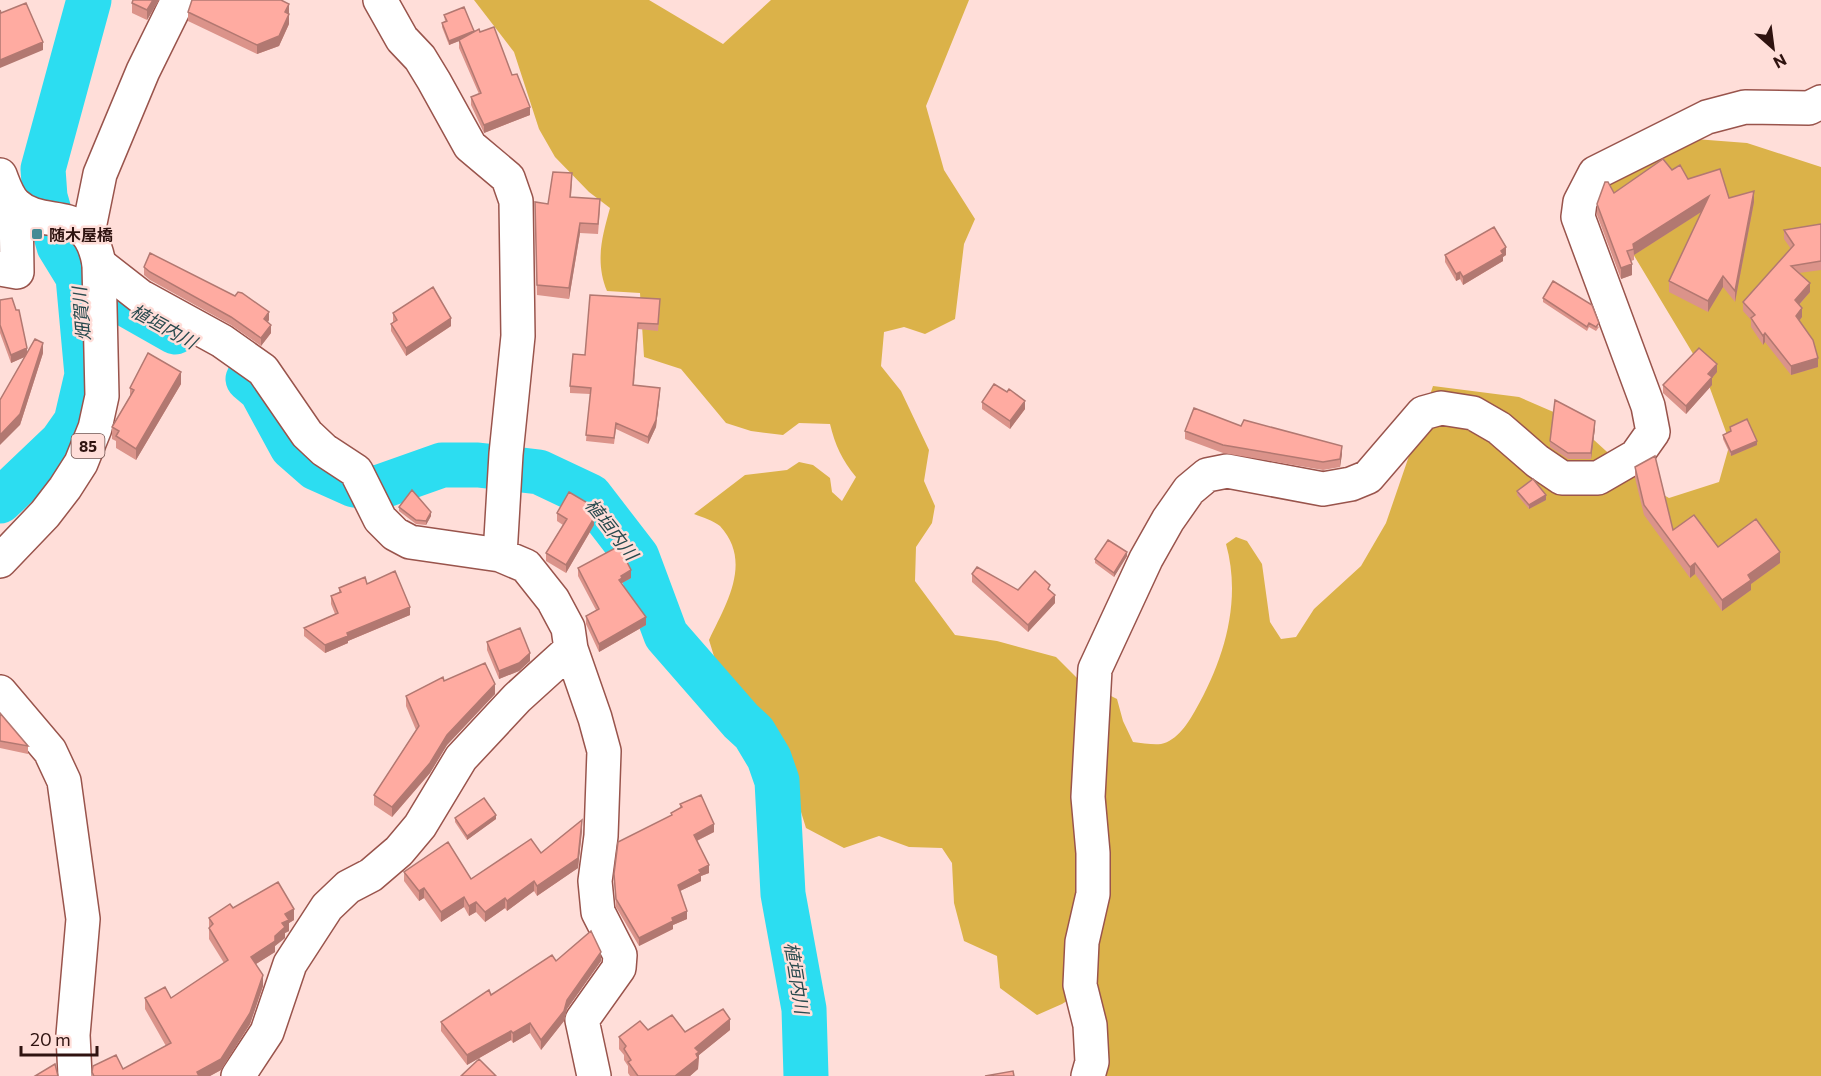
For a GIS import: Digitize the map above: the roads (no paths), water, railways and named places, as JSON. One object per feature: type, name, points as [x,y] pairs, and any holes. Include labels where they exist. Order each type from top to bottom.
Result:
[{"type":"street","points":[[0,175],[7,192],[22,208],[79,227],[143,71],[178,0]]},
{"type":"street","points":[[381,0],[402,39],[420,58],[470,146],[508,178],[516,201],[518,336],[506,454],[500,555]]},
{"type":"street","points":[[1088,1076],[1092,1062],[1090,1025],[1080,985],[1082,942],[1093,894],[1093,853],[1088,797],[1095,669],[1146,559],[1167,520],[1189,490],[1207,476],[1227,471],[1323,489],[1351,484],[1368,477],[1424,413],[1441,408],[1473,412],[1499,428],[1537,461],[1562,478],[1598,478],[1635,456],[1653,432],[1647,406],[1578,217],[1580,202],[1594,173],[1707,117],[1744,107],[1809,108],[1821,102]]},
{"type":"street","points":[[0,269],[17,272],[22,208]]},
{"type":"street","name":"85","points":[[0,561],[45,514],[65,488],[81,463],[95,428],[102,396],[99,282],[96,248],[79,227]]},
{"type":"street","points":[[99,282],[140,296],[222,340],[263,370],[307,434],[324,450],[356,471],[380,519],[394,534],[419,544],[500,555],[526,566],[540,580],[568,628],[572,649],[604,751],[601,836],[595,881],[598,912],[620,955],[619,968],[582,1020],[594,1076]]},
{"type":"street","points":[[238,1076],[267,1032],[290,964],[327,907],[348,887],[370,875],[399,851],[420,826],[461,758],[517,698],[572,649]]},
{"type":"street","points":[[0,692],[50,751],[64,781],[83,920],[73,1035],[75,1076]]},
{"type":"waterway","name":"畑賀川","points":[[0,501],[62,442],[76,422],[87,375],[78,277],[59,246],[45,197],[43,169],[89,0]]},
{"type":"waterway","name":"植垣内川","points":[[78,277],[175,332]]},
{"type":"waterway","name":"植垣内川","points":[[248,379],[261,390],[292,447],[316,468],[354,485],[377,488],[442,465],[478,465],[539,472],[590,496],[637,557],[666,635],[754,733],[769,758],[777,781],[783,894],[804,1009],[806,1076]]},
{"type":"place","name":"随木屋橋","points":[[37,234]]}]
